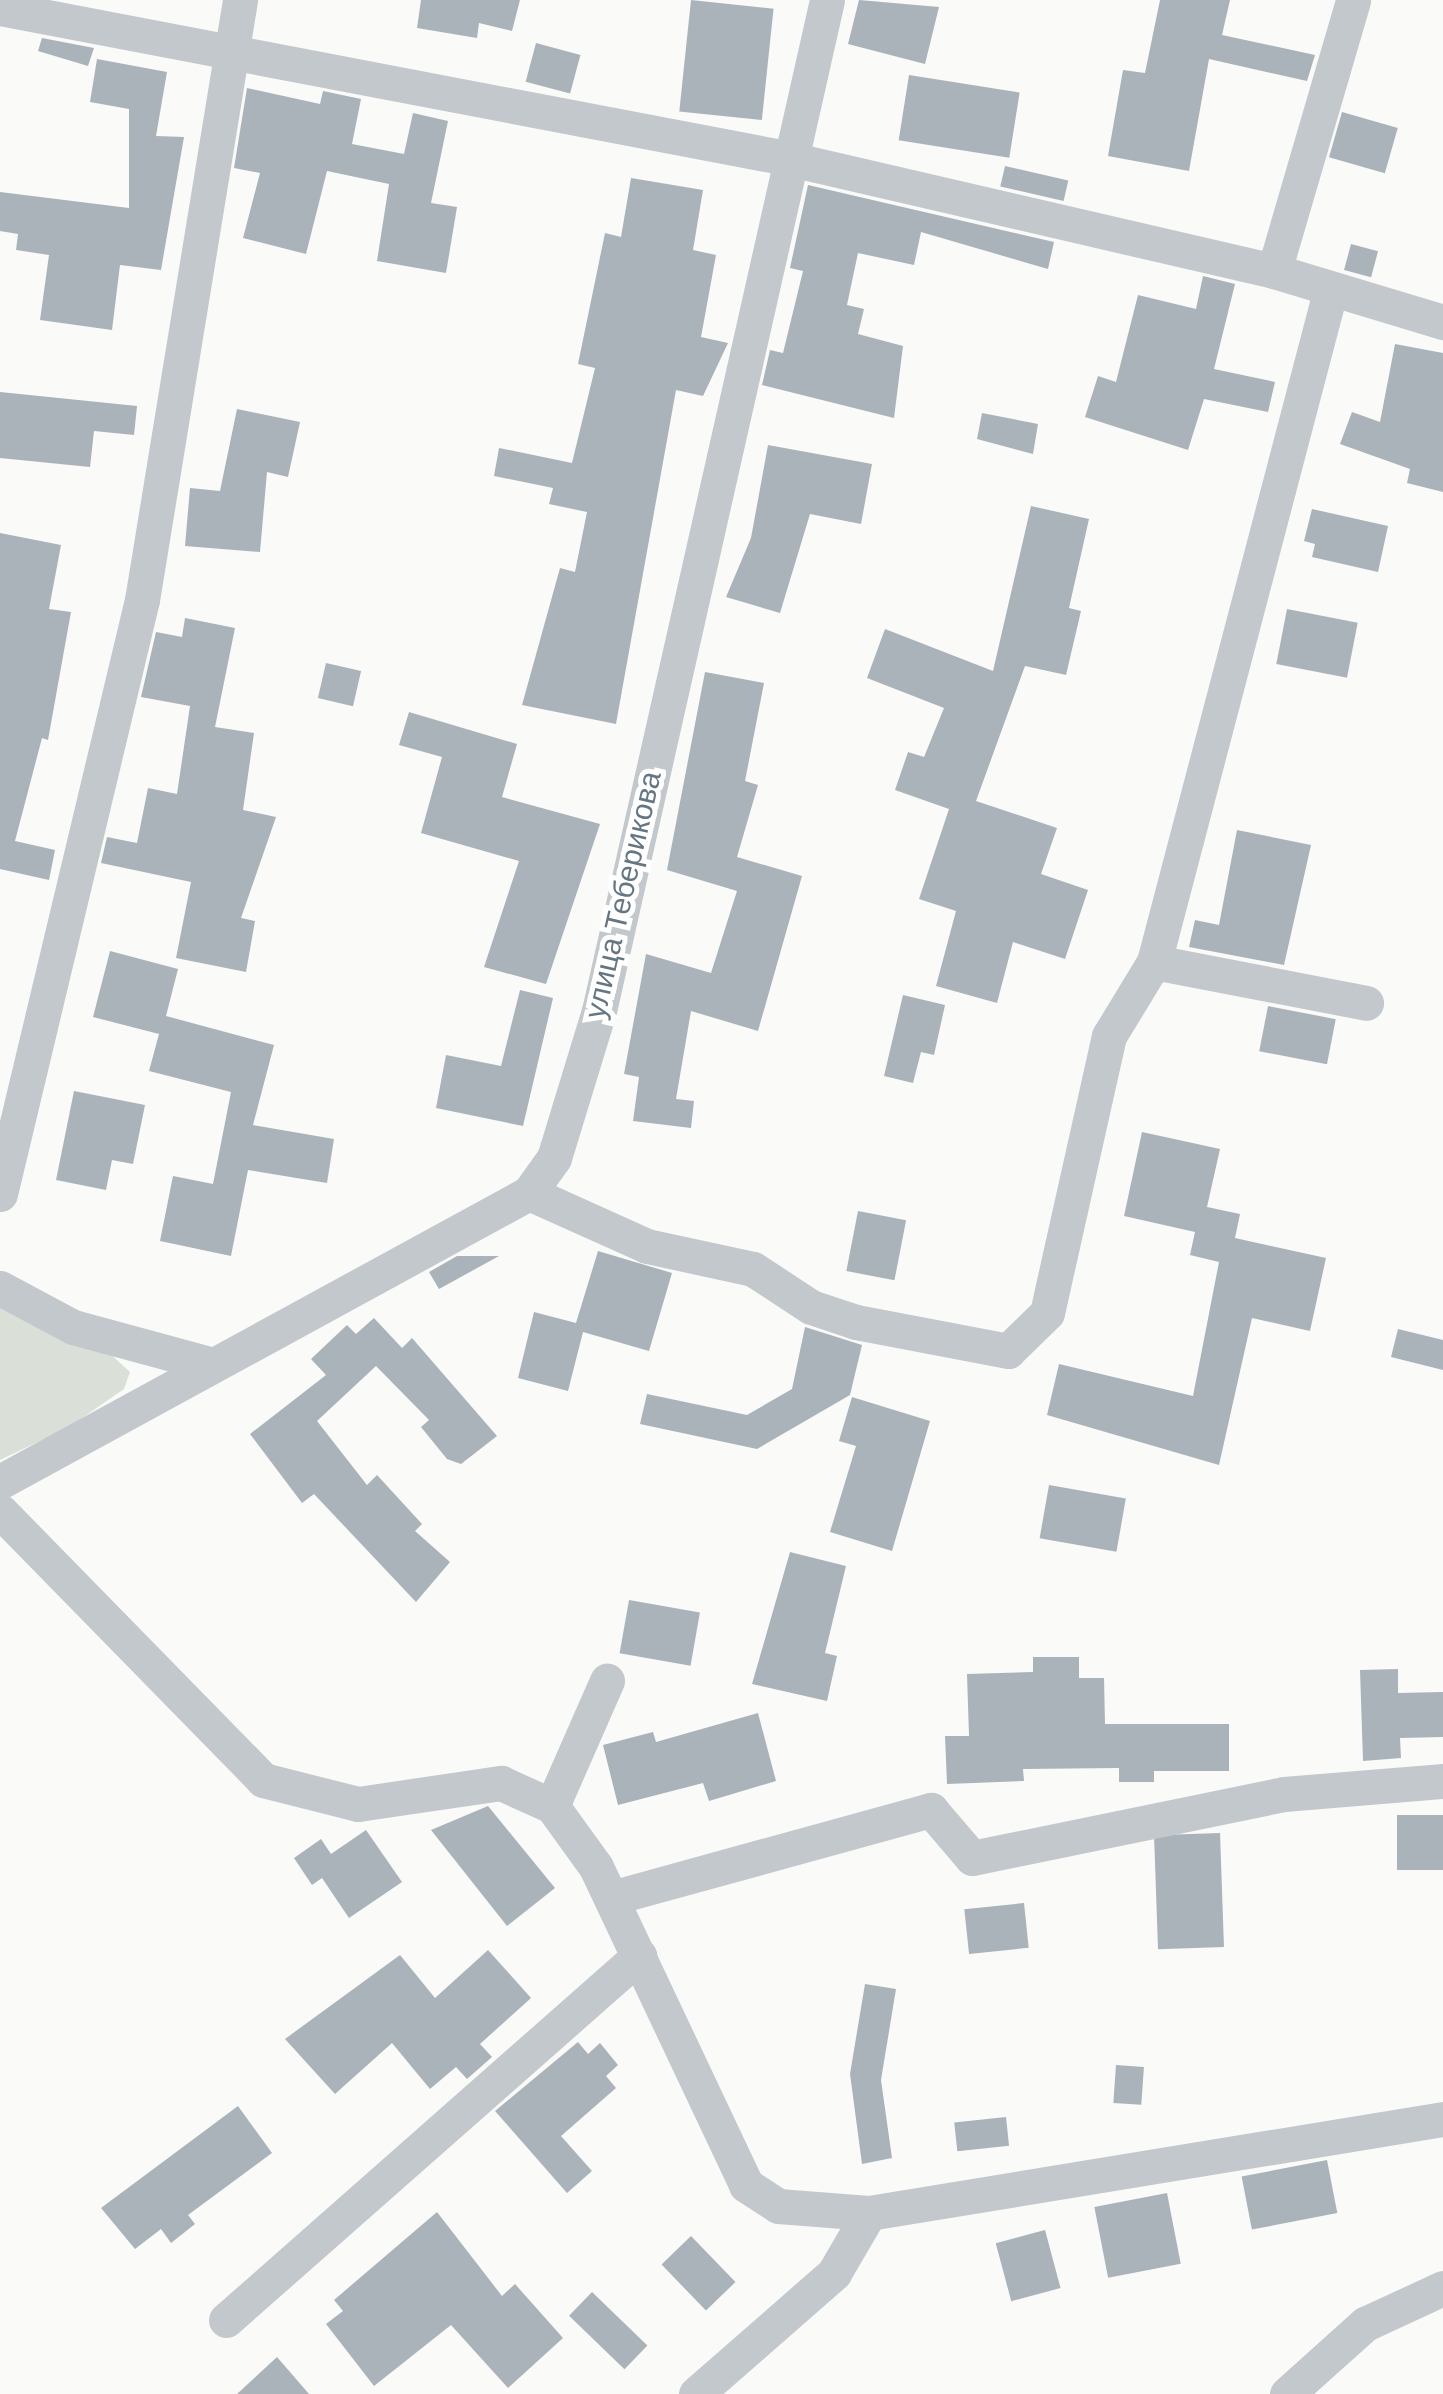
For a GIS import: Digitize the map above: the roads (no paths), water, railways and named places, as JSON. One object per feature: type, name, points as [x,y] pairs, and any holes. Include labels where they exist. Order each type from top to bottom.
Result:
[{"type":"street","points":[[0,1194],[142,600],[224,56],[240,0]]},
{"type":"street","name":"улица Теберикова","points":[[0,1482],[209,1364],[529,1193],[554,1158],[599,1011],[786,158],[827,0]]},
{"type":"street","points":[[1274,271],[1353,0]]},
{"type":"street","points":[[0,8],[224,56],[786,158],[1274,271],[1330,292],[1443,322]]},
{"type":"street","points":[[529,1193],[647,1246],[753,1269],[841,1317],[1008,1350],[1047,1312],[1109,1036],[1154,962],[1330,292]]},
{"type":"street","points":[[1154,962],[1366,1003]]},
{"type":"street","points":[[0,1288],[73,1327],[209,1364]]},
{"type":"street","points":[[0,1511],[263,1780],[358,1804],[501,1783],[552,1806],[611,1898],[746,2185],[778,2206],[869,2213],[1443,2119]]},
{"type":"street","points":[[552,1806],[606,1680]]},
{"type":"street","points":[[611,1898],[931,1810],[972,1858],[1284,1794],[1443,1781]]},
{"type":"street","points":[[226,2320],[640,1956]]},
{"type":"street","points":[[696,2394],[834,2273],[869,2213]]},
{"type":"street","points":[[1287,2394],[1365,2324],[1443,2288]]}]
